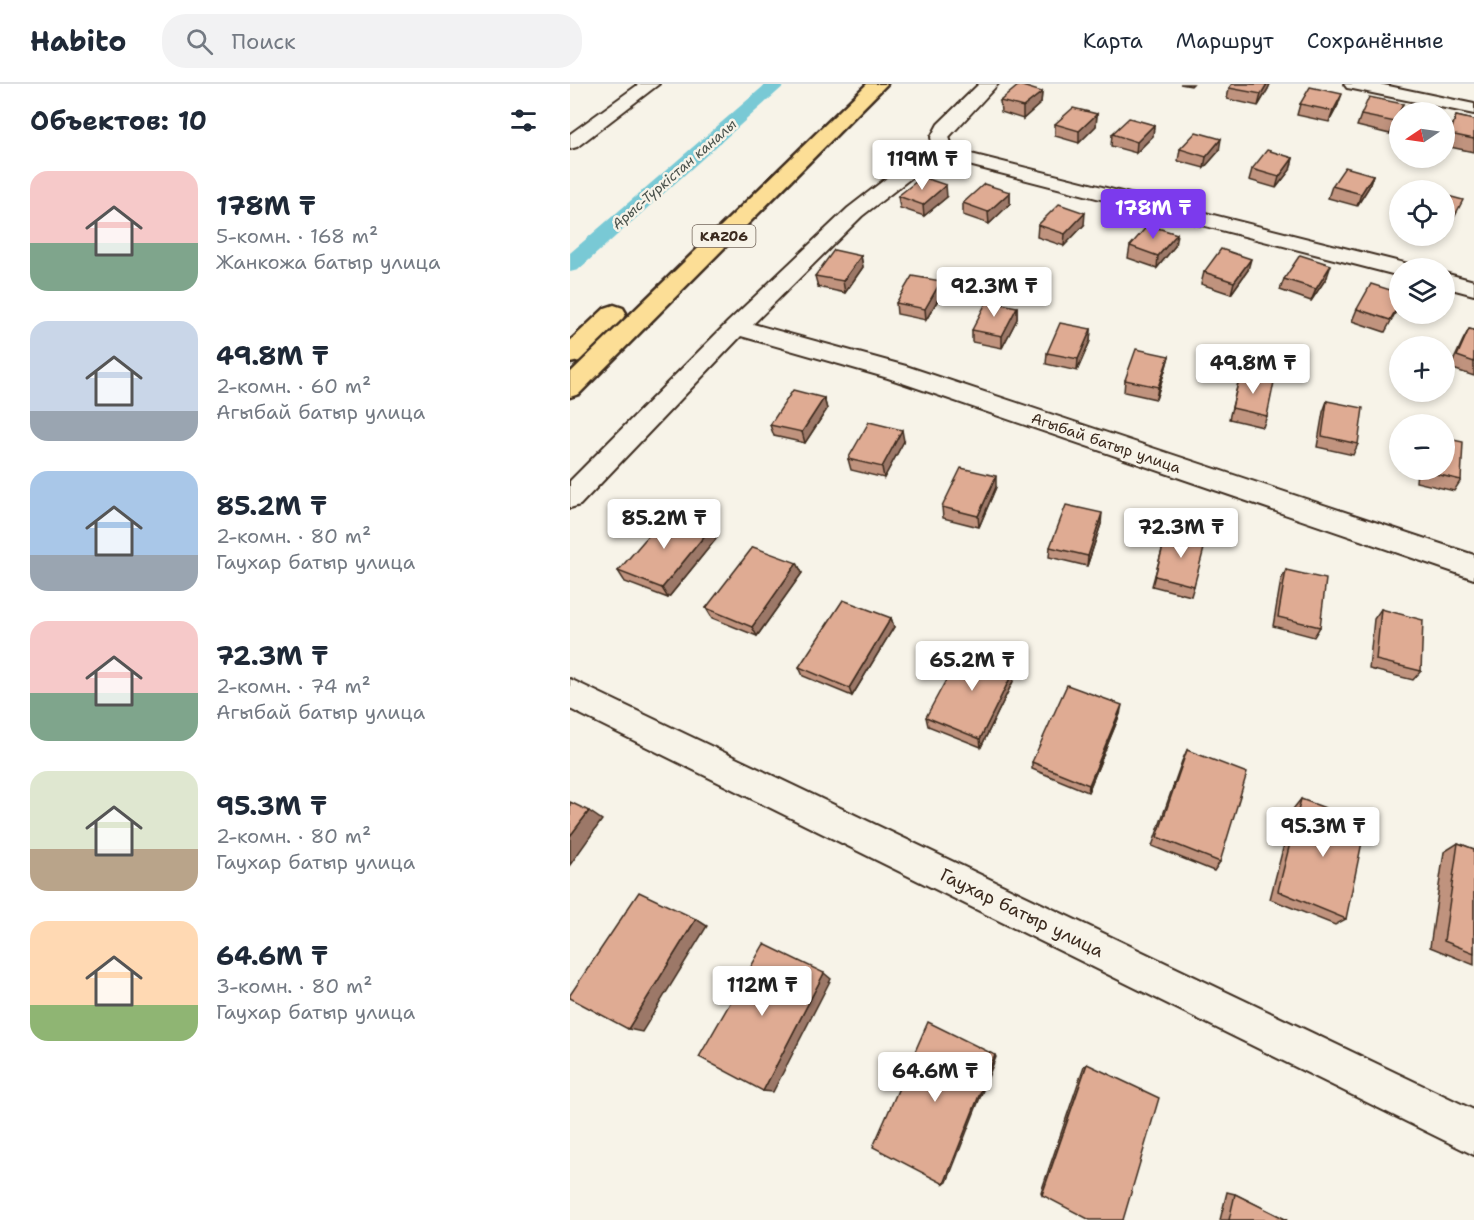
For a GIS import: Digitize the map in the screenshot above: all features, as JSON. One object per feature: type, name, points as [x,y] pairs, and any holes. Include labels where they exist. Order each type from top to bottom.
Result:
[{"type":"highway","name":"KАZ06","points":[[682,249],[854,84]]},
{"type":"highway","name":"KАZ06","points":[[570,388],[878,84]]},
{"type":"highway","points":[[570,355],[630,298]]},
{"type":"street","points":[[570,143],[650,84]]},
{"type":"street","points":[[989,84],[945,128],[940,137],[949,150],[1389,266]]},
{"type":"street","points":[[1353,84],[1474,109]]},
{"type":"street","points":[[570,498],[736,327],[855,212],[949,150]]},
{"type":"street","points":[[1455,283],[1474,288]]},
{"type":"street","name":"Агыбай батыр улица","points":[[736,327],[897,372],[1474,567]]},
{"type":"street","name":"Гаухар батыр улица","points":[[570,693],[1474,1133]]},
{"type":"building","points":[[1232,84],[1267,84],[1261,94],[1229,88]]},
{"type":"building","points":[[1019,85],[1042,92],[1023,107],[1000,101]]},
{"type":"building","points":[[1310,87],[1342,94],[1333,111],[1300,104]]},
{"type":"building","points":[[1369,97],[1393,102],[1389,102],[1389,121],[1361,115]]},
{"type":"building","points":[[1073,108],[1097,114],[1079,131],[1055,124]]},
{"type":"building","points":[[1456,116],[1474,120],[1474,139],[1455,135]]},
{"type":"building","points":[[1129,118],[1154,125],[1137,142],[1112,134]]},
{"type":"building","points":[[1196,132],[1221,139],[1206,157],[1180,149]]},
{"type":"building","points":[[1267,150],[1293,158],[1279,177],[1252,169]]},
{"type":"building","points":[[1345,167],[1373,175],[1361,194],[1332,186]]},
{"type":"building","points":[[922,177],[946,185],[923,205],[898,196]]},
{"type":"building","points":[[984,184],[1010,192],[988,212],[963,203]]},
{"type":"building","points":[[1455,198],[1463,200],[1455,215]]},
{"type":"building","points":[[1059,204],[1085,213],[1065,234],[1038,225]]},
{"type":"building","points":[[1148,225],[1177,234],[1158,256],[1130,246]]},
{"type":"building","points":[[1221,249],[1251,259],[1234,282],[1204,272]]},
{"type":"building","points":[[834,250],[861,256],[843,281],[815,276]]},
{"type":"building","points":[[1300,255],[1331,265],[1316,289],[1284,279]]},
{"type":"building","points":[[912,276],[941,281],[925,309],[896,303]]},
{"type":"building","points":[[1371,284],[1389,290],[1389,320],[1357,309]]},
{"type":"building","points":[[987,301],[1017,307],[1002,336],[972,330]]},
{"type":"building","points":[[1060,323],[1091,329],[1078,359],[1047,353]]},
{"type":"building","points":[[1469,329],[1474,330],[1474,362],[1457,356]]},
{"type":"building","points":[[1136,349],[1169,356],[1158,387],[1125,380]]},
{"type":"building","points":[[1240,375],[1274,382],[1267,416],[1232,408]]},
{"type":"building","points":[[793,390],[824,398],[802,432],[770,425]]},
{"type":"building","points":[[1327,401],[1363,408],[1358,444],[1322,436]]},
{"type":"building","points":[[869,422],[902,430],[882,467],[848,459]]},
{"type":"building","points":[[1455,440],[1463,442],[1461,480],[1455,479]]},
{"type":"building","points":[[961,468],[996,476],[978,516],[942,507]]},
{"type":"building","points":[[1066,505],[1102,513],[1088,556],[1050,547]]},
{"type":"building","points":[[668,513],[710,529],[662,588],[618,571]]},
{"type":"building","points":[[1167,532],[1206,541],[1194,586],[1155,576]]},
{"type":"building","points":[[753,547],[797,563],[752,627],[706,608]]},
{"type":"building","points":[[1286,570],[1326,579],[1320,627],[1278,617]]},
{"type":"building","points":[[843,600],[891,618],[849,688],[799,667]]},
{"type":"building","points":[[1381,609],[1423,620],[1421,671],[1376,660]]},
{"type":"building","points":[[965,645],[1017,664],[980,739],[926,717]]},
{"type":"building","points":[[1067,685],[1122,705],[1089,785],[1032,762]]},
{"type":"building","points":[[1187,750],[1247,773],[1220,862],[1157,837]]},
{"type":"building","points":[[1301,799],[1366,823],[1346,919],[1278,891]]},
{"type":"building","points":[[570,802],[589,811],[570,836]]},
{"type":"building","points":[[1458,843],[1474,849],[1474,953],[1444,941]]},
{"type":"building","points":[[639,892],[696,919],[628,1029],[570,998],[570,995]]},
{"type":"building","points":[[764,944],[824,973],[763,1091],[699,1057]]},
{"type":"building","points":[[928,1022],[995,1055],[944,1184],[873,1147]]},
{"type":"building","points":[[1087,1064],[1159,1098],[1123,1220],[1090,1220],[1042,1195]]},
{"type":"building","points":[[1235,1194],[1287,1220],[1229,1220]]},
{"type":"waterway","name":"Арыс-Түркістан каналы","points":[[570,265],[777,84]]}]
